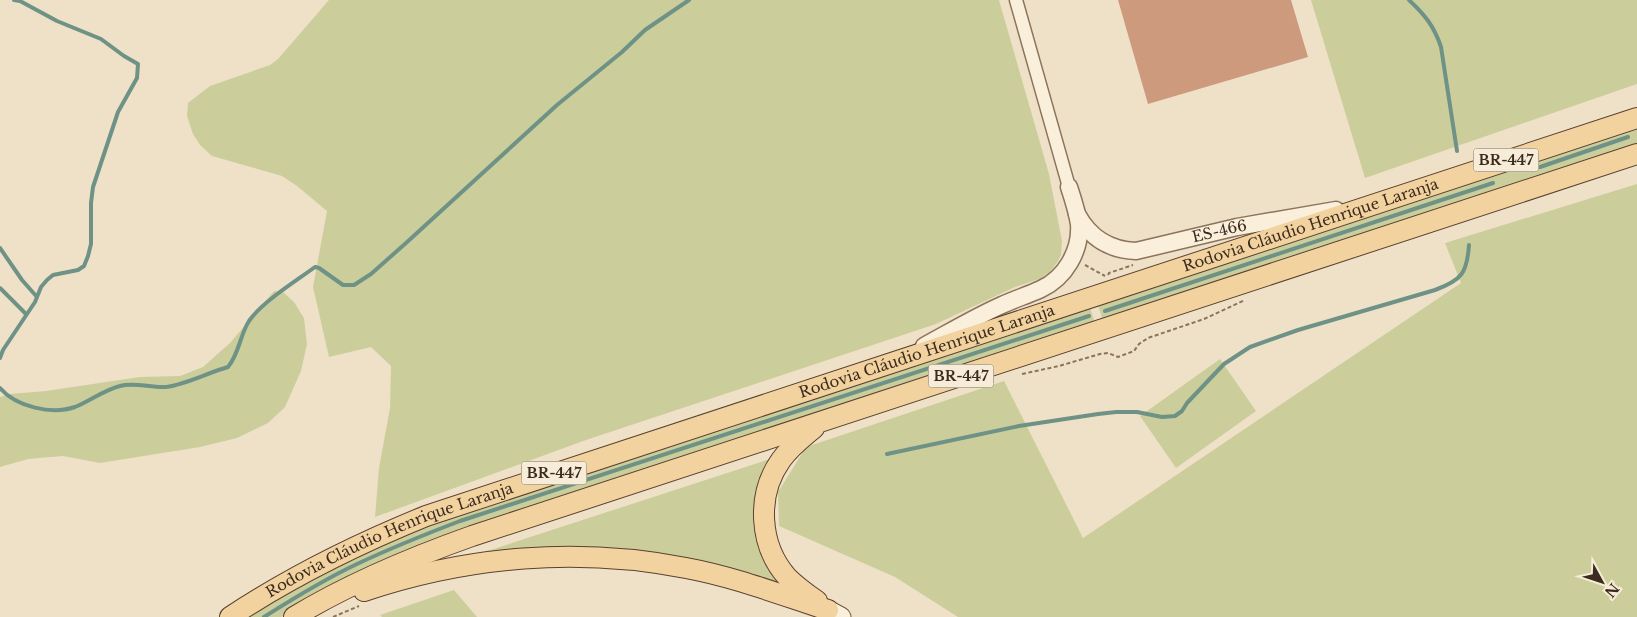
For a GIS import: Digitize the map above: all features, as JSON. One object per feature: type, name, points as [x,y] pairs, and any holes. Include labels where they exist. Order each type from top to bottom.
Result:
[{"type":"main road","name":"Rodovia Cláudio Henrique Laranja","points":[[230,617],[323,562],[357,545],[426,516],[1637,118]]},
{"type":"main road","name":"Rodovia Cláudio Henrique Laranja","points":[[294,617],[371,576],[438,548],[1637,154]]},
{"type":"main road","points":[[825,420],[796,442],[780,460],[766,492],[764,516],[768,542],[779,566],[796,586],[835,614]]},
{"type":"main road","points":[[302,617],[377,587],[443,569],[504,560],[565,556],[626,559],[687,568],[746,583],[835,614]]},
{"type":"street","name":"ES-466","points":[[893,362],[990,310],[1049,284],[1064,271],[1072,258],[1077,244],[1079,234],[1077,214],[1016,0]]},
{"type":"street","name":"ES-466","points":[[1077,214],[1089,232],[1105,244],[1136,251],[1265,221],[1375,203]]},
{"type":"path","points":[[1072,258],[1106,277]]},
{"type":"green space","points":[[329,0],[999,0],[1049,174],[1062,241],[1061,255],[1050,272],[1039,279],[1015,287],[936,324],[586,440],[375,517],[379,468],[390,408],[391,366],[371,347],[329,357],[313,287],[327,211],[282,176],[212,156],[200,145],[193,134],[187,116],[188,103],[210,86],[270,65],[278,59]]},
{"type":"green space","points":[[1311,0],[1637,0],[1637,84],[1365,178]]},
{"type":"green space","points":[[1637,125],[1637,147],[1103,321],[1097,302]]},
{"type":"green space","points":[[1637,184],[1637,617],[958,617],[895,577],[779,526],[778,492],[806,447],[1004,381],[1083,538],[1461,283],[1445,243]]},
{"type":"green space","points":[[274,291],[283,292],[294,302],[304,318],[307,344],[301,371],[285,407],[268,423],[237,438],[200,447],[100,463],[63,456],[28,459],[0,467],[0,397],[10,394],[46,391],[140,377],[180,376],[203,367],[230,343]]},
{"type":"green space","points":[[1089,304],[1095,324],[303,604],[281,617],[243,617],[393,536]]},
{"type":"green space","points":[[1220,359],[1256,411],[1176,468],[1140,416]]},
{"type":"green space","points":[[776,457],[760,493],[789,591],[737,572],[466,558]]},
{"type":"green space","points":[[454,590],[477,617],[382,617],[380,615]]},
{"type":"building","points":[[1118,0],[1291,0],[1308,57],[1148,104]]},
{"type":"waterway","points":[[0,358],[3,350],[35,302],[41,287],[47,280],[53,275],[78,270],[84,266],[91,244],[93,187],[118,112],[137,78],[138,64],[101,39],[57,21],[20,1],[14,0]]},
{"type":"waterway","points":[[0,388],[15,400],[35,408],[56,410],[75,407],[120,386],[166,387],[228,367],[235,356],[249,321],[271,299],[315,267],[343,285],[354,285],[371,274],[557,105],[622,52],[645,30],[689,0]]},
{"type":"waterway","points":[[1409,0],[1428,21],[1441,47],[1457,151]]},
{"type":"waterway","points":[[1540,167],[1628,137]]},
{"type":"waterway","points":[[1105,311],[1493,183]]},
{"type":"waterway","points":[[887,454],[1019,426],[1098,414],[1137,412],[1162,417],[1175,416],[1182,411],[1187,403],[1224,364],[1250,347],[1298,330],[1435,290],[1451,283],[1457,279],[1464,269],[1467,262],[1469,245]]},
{"type":"waterway","points":[[0,248],[22,280],[37,297]]},
{"type":"waterway","points":[[0,288],[26,314]]},
{"type":"waterway","points":[[264,617],[345,570],[460,521],[1089,316]]}]
